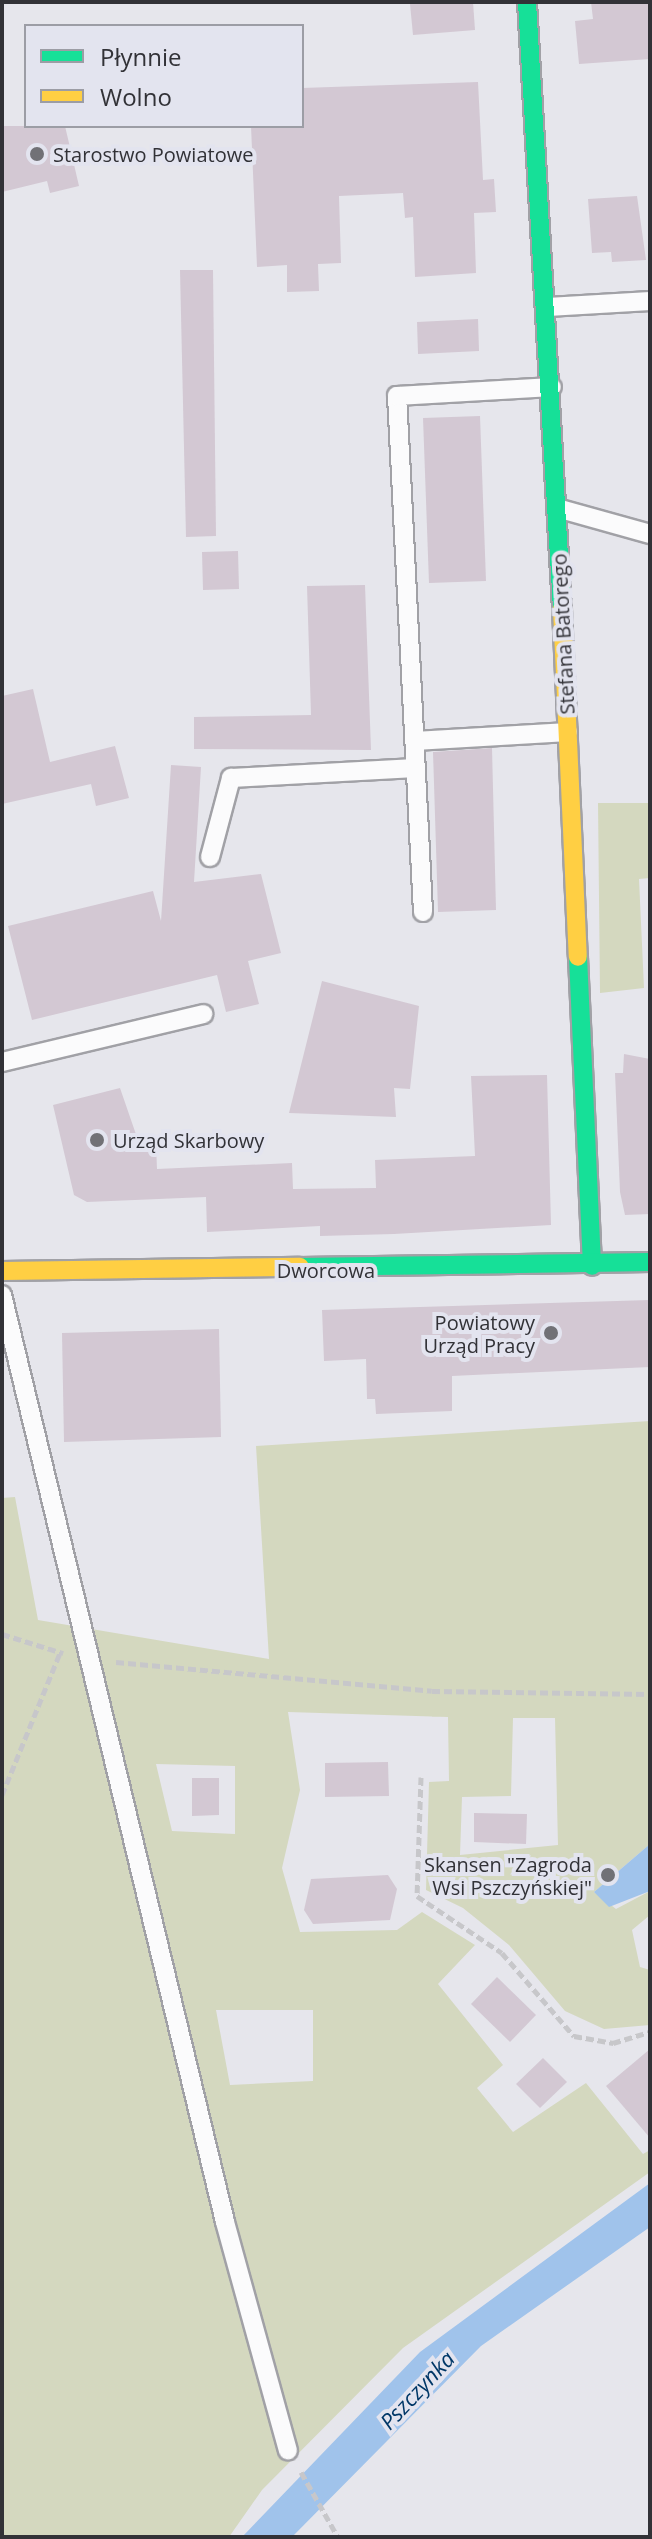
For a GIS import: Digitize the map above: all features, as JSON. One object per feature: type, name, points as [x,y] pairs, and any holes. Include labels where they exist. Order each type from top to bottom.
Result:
[{"type":"street","name":"Stefana Batorego","points":[[527,2],[548,307],[592,1266]]},
{"type":"street","name":"Dworcowa","points":[[2,1271],[592,1266],[650,1262]]},
{"type":"lane","points":[[548,307],[650,301]]},
{"type":"lane","points":[[423,912],[397,396],[552,387]]},
{"type":"lane","points":[[557,508],[650,534]]},
{"type":"lane","points":[[415,741],[568,732]]},
{"type":"lane","points":[[210,857],[231,778],[416,768]]},
{"type":"lane","points":[[2,1062],[203,1014]]},
{"type":"lane","points":[[2,1295],[86,1660],[288,2450]]},
{"type":"path","points":[[2,1634],[86,1660],[432,1691],[650,1694]]},
{"type":"path","points":[[2,1795],[61,1652]]},
{"type":"path","points":[[421,1777],[417,1896],[502,1953],[574,2036],[613,2043],[650,2032]]},
{"type":"path","points":[[288,2450],[338,2537]]},
{"type":"green space","points":[[598,803],[650,803],[650,878],[639,879],[644,988],[600,993]]},
{"type":"green space","points":[[650,1421],[650,1844],[594,1892],[616,1909],[650,1891],[650,1915],[632,1930],[640,1967],[650,1970],[650,2025],[604,2029],[565,2011],[509,1945],[463,1908],[426,1890],[429,1782],[449,1781],[448,1717],[288,1712],[300,1790],[282,1868],[300,1932],[397,1930],[422,1912],[475,1945],[438,1984],[503,2065],[477,2088],[513,2132],[586,2083],[643,2154],[650,2150],[650,2172],[403,2348],[262,2490],[229,2537],[2,2537],[2,1498],[15,1497],[38,1620],[269,1659],[256,1446]],"holes":[[[513,1718],[555,1718],[558,1845],[460,1855],[462,1797],[511,1796]],[[156,1764],[235,1766],[235,1834],[172,1831]],[[216,2010],[313,2010],[313,2081],[230,2085]]]},
{"type":"water","points":[[650,1844],[650,1891],[609,1907],[594,1892]]},
{"type":"water","name":"Pszczynka","points":[[650,2183],[650,2227],[481,2346],[292,2537],[242,2537],[420,2352]]},
{"type":"building","points":[[473,2],[475,30],[413,35],[410,4]]},
{"type":"building","points":[[591,2],[650,2],[650,59],[579,64],[575,21],[593,19]]},
{"type":"building","points":[[478,82],[483,180],[494,179],[496,212],[474,213],[476,273],[415,277],[413,217],[405,218],[403,193],[339,196],[341,263],[318,264],[319,291],[287,292],[287,265],[257,267],[251,128],[304,128],[304,88]]},
{"type":"building","name":"Starostwo Powiatowe","points":[[2,126],[65,128],[79,186],[50,193],[47,181],[2,192]]},
{"type":"building","points":[[637,196],[646,260],[612,262],[611,252],[592,253],[588,199]]},
{"type":"building","points":[[180,270],[213,270],[216,536],[186,537]]},
{"type":"building","points":[[478,319],[479,351],[418,354],[417,322]]},
{"type":"building","points":[[480,416],[486,581],[429,583],[423,418]]},
{"type":"building","points":[[238,551],[239,589],[203,590],[202,552]]},
{"type":"building","points":[[365,585],[371,750],[194,749],[194,717],[311,715],[307,586]]},
{"type":"building","points":[[33,689],[50,762],[115,746],[129,798],[96,806],[91,784],[2,804],[2,696]]},
{"type":"building","points":[[492,748],[496,910],[438,912],[433,752]]},
{"type":"building","points":[[171,765],[201,767],[194,882],[261,874],[281,953],[248,961],[259,1004],[226,1012],[217,975],[32,1020],[8,926],[153,891],[161,921]]},
{"type":"building","points":[[322,981],[419,1006],[410,1089],[394,1088],[396,1117],[289,1113]]},
{"type":"building","points":[[624,1054],[650,1059],[650,1214],[625,1215],[620,1192],[615,1073],[623,1073]]},
{"type":"building","points":[[547,1075],[551,1225],[320,1236],[320,1226],[207,1232],[206,1197],[87,1202],[74,1195],[53,1105],[120,1088],[140,1146],[156,1145],[157,1169],[292,1163],[293,1189],[376,1188],[375,1160],[475,1156],[471,1076]]},
{"type":"building","points":[[650,1300],[650,1367],[452,1376],[452,1411],[376,1414],[375,1399],[367,1399],[366,1359],[324,1361],[322,1310]]},
{"type":"building","points":[[219,1329],[221,1437],[64,1442],[62,1333]]},
{"type":"building","points":[[388,1762],[389,1796],[325,1797],[325,1763]]},
{"type":"building","points":[[192,1778],[219,1778],[219,1815],[192,1816]]},
{"type":"building","points":[[474,1813],[527,1814],[526,1844],[474,1842]]},
{"type":"building","points":[[388,1875],[397,1889],[390,1920],[313,1924],[304,1910],[311,1879]]},
{"type":"building","points":[[497,1977],[536,2015],[510,2042],[471,2004]]},
{"type":"building","points":[[650,2049],[650,2138],[606,2086]]},
{"type":"building","points":[[543,2058],[567,2082],[540,2108],[516,2084]]},
{"type":"traffic: fast","points":[[527,2],[562,609]]},
{"type":"traffic: fast","points":[[578,957],[592,1266]]},
{"type":"traffic: fast","points":[[300,1267],[650,1262]]},
{"type":"traffic: slow","points":[[562,609],[578,957]]},
{"type":"traffic: slow","points":[[2,1271],[300,1267]]},
{"type":"place","name":"Starostwo Powiatowe","points":[[37,154]]},
{"type":"place","name":"Urząd Skarbowy","points":[[97,1140]]},
{"type":"place","name":"Powiatowy Urząd Pracy","points":[[551,1333]]},
{"type":"place","name":"Skansen \"Zagroda Wsi Pszczyńskiej\"","points":[[608,1875]]}]
